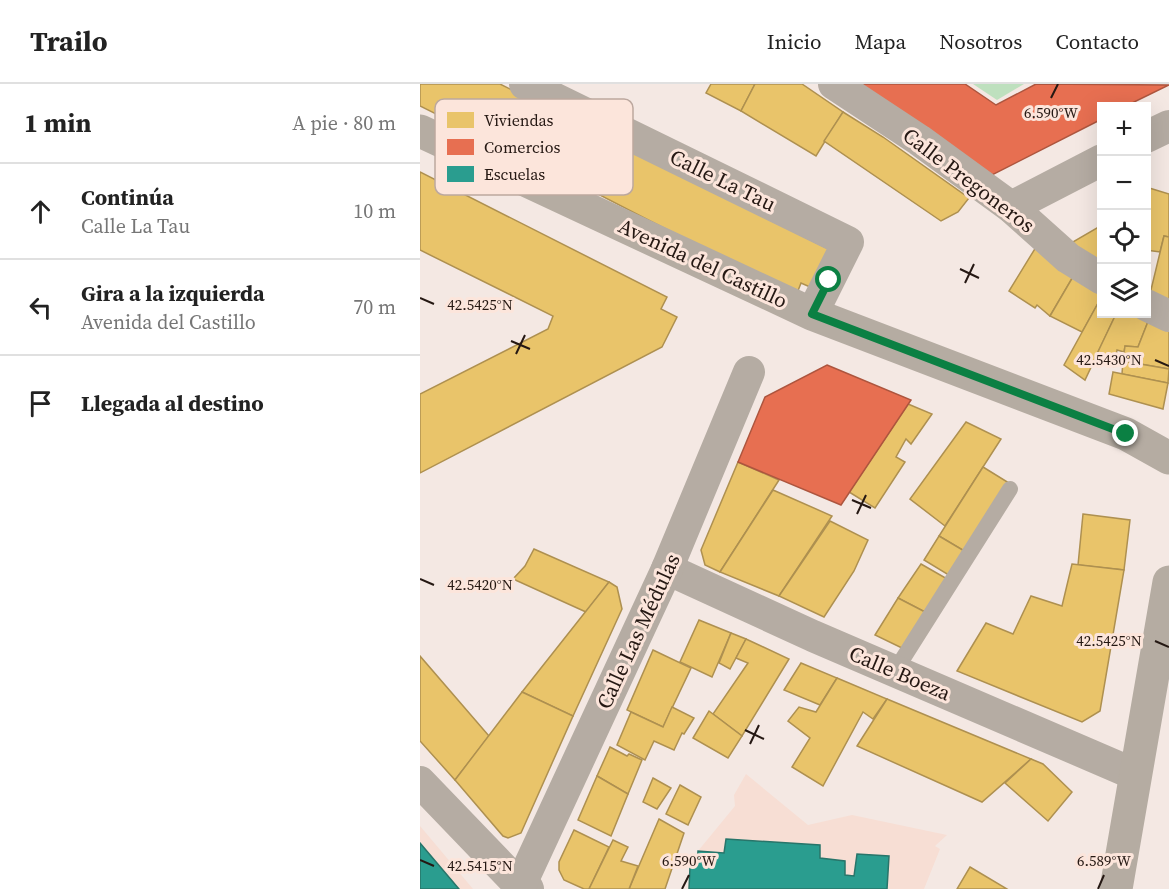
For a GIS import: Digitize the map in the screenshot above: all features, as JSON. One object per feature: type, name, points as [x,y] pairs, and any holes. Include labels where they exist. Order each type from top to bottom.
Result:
[{"type":"main road","name":"Avenida del Castillo","points":[[420,131],[435,138]]},
{"type":"main road","name":"Avenida del Castillo","points":[[557,195],[812,314],[1126,434],[1169,458]]},
{"type":"main road","name":"Avenida del Castillo","points":[[1126,434],[1169,438]]},
{"type":"main road","points":[[1116,889],[1134,774],[1169,582]]},
{"type":"street","name":"Calle La Tau","points":[[525,84],[556,99]]},
{"type":"street","name":"Calle Pregoneros","points":[[834,84],[919,140],[1011,207],[1068,258],[1097,276]]},
{"type":"street","points":[[1151,135],[1169,126]]},
{"type":"street","name":"Calle La Tau","points":[[633,137],[848,242],[812,314]]},
{"type":"street","points":[[1011,207],[1097,162]]},
{"type":"street","points":[[1151,307],[1169,316]]},
{"type":"street","name":"Calle Las Médulas","points":[[524,888],[668,569],[749,372]]},
{"type":"street","name":"Calle Boeza","points":[[668,569],[813,636],[1134,774]]},
{"type":"street","points":[[420,782],[524,888]]},
{"type":"lane","points":[[896,671],[1010,489]]},
{"type":"shaded area","points":[[746,774],[808,825],[852,815],[947,835],[935,846],[940,849],[924,889],[688,889],[690,867],[698,851],[735,806],[734,795]]},
{"type":"shaded area","points":[[420,826],[473,889],[420,889]]},
{"type":"green space","points":[[973,84],[1024,84],[997,100]]},
{"type":"building: Viviendas","points":[[420,84],[500,84],[530,99],[435,99],[435,114],[420,106]]},
{"type":"building: Viviendas","points":[[711,84],[755,84],[741,111],[706,93]]},
{"type":"building: Viviendas","points":[[755,84],[802,84],[843,112],[816,156],[741,111]]},
{"type":"building: Viviendas","points":[[843,112],[883,137],[969,198],[958,212],[941,221],[824,141]]},
{"type":"building: Viviendas","points":[[633,152],[837,253],[817,290],[801,283],[796,296],[600,195],[633,195]]},
{"type":"building: Viviendas","points":[[420,172],[435,180],[435,195],[465,195],[667,297],[661,309],[677,317],[662,347],[420,473],[420,394],[548,329],[553,316],[420,250]]},
{"type":"building: Viviendas","points":[[1151,189],[1169,194],[1169,237],[1164,236],[1160,252],[1151,251]]},
{"type":"building: Viviendas","points":[[1097,228],[1097,263],[1071,243]]},
{"type":"building: Viviendas","points":[[1164,236],[1169,237],[1169,305],[1151,299],[1151,290]]},
{"type":"building: Viviendas","points":[[1036,247],[1074,275],[1050,316],[1037,305],[1035,308],[1009,291]]},
{"type":"building: Viviendas","points":[[1074,275],[1097,288],[1097,305],[1082,332],[1050,316]]},
{"type":"building: Viviendas","points":[[1097,305],[1097,318],[1114,318],[1085,380],[1064,365]]},
{"type":"building: Viviendas","points":[[1114,318],[1149,319],[1138,347],[1125,346],[1124,352],[1117,350],[1114,367],[1095,358]]},
{"type":"building: Viviendas","points":[[1149,319],[1169,329],[1169,369],[1123,361],[1125,346],[1138,347]]},
{"type":"building: Viviendas","points":[[1123,361],[1169,369],[1168,383],[1122,374]]},
{"type":"building: Viviendas","points":[[1113,372],[1168,383],[1163,409],[1109,394]]},
{"type":"building: Viviendas","points":[[908,404],[932,414],[911,444],[906,439],[896,457],[905,462],[875,508],[849,492]]},
{"type":"building: Viviendas","points":[[966,422],[1001,439],[945,526],[910,499]]},
{"type":"building: Viviendas","points":[[738,462],[779,480],[720,572],[705,565],[701,550]]},
{"type":"building: Viviendas","points":[[983,467],[1009,483],[966,552],[939,536]]},
{"type":"building: Viviendas","points":[[773,490],[832,516],[779,596],[720,572]]},
{"type":"building: Viviendas","points":[[1083,514],[1130,520],[1124,570],[1078,565]]},
{"type":"building: Viviendas","points":[[830,521],[868,540],[854,571],[824,617],[779,596]]},
{"type":"building: Viviendas","points":[[939,536],[966,552],[952,577],[924,560]]},
{"type":"building: Viviendas","points":[[534,549],[609,582],[586,612],[513,579],[525,566]]},
{"type":"building: Viviendas","points":[[921,564],[949,580],[927,613],[898,598]]},
{"type":"building: Viviendas","points":[[1072,564],[1124,570],[1100,711],[1082,722],[957,671],[986,623],[1013,634],[1031,596],[1062,606]]},
{"type":"building: Viviendas","points":[[609,582],[617,587],[622,609],[573,716],[522,692]]},
{"type":"building: Viviendas","points":[[898,598],[927,613],[904,649],[875,635]]},
{"type":"building: Viviendas","points":[[699,620],[731,633],[712,677],[680,662]]},
{"type":"building: Viviendas","points":[[731,633],[746,639],[730,669],[719,663]]},
{"type":"building: Viviendas","points":[[746,639],[789,659],[742,736],[713,714],[748,663],[736,658]]},
{"type":"building: Viviendas","points":[[653,650],[691,668],[663,727],[627,710]]},
{"type":"building: Viviendas","points":[[420,656],[489,736],[455,780],[420,741]]},
{"type":"building: Viviendas","points":[[801,663],[837,678],[820,705],[784,690]]},
{"type":"building: Viviendas","points":[[837,678],[887,699],[873,719],[863,712],[823,786],[792,767],[810,738],[788,721],[799,707],[816,712]]},
{"type":"building: Viviendas","points":[[522,692],[573,716],[521,833],[508,838],[503,836],[455,780]]},
{"type":"building: Viviendas","points":[[887,699],[1031,759],[982,802],[857,746]]},
{"type":"building: Viviendas","points":[[672,707],[694,718],[684,734],[682,733],[674,750],[654,741],[645,760],[617,745],[631,712],[663,727]]},
{"type":"building: Viviendas","points":[[709,711],[742,736],[728,758],[693,738]]},
{"type":"building: Viviendas","points":[[610,747],[627,756],[629,754],[642,760],[628,794],[597,776]]},
{"type":"building: Viviendas","points":[[1031,759],[1043,764],[1072,792],[1048,821],[1005,783]]},
{"type":"building: Viviendas","points":[[597,776],[628,794],[611,836],[578,820]]},
{"type":"building: Viviendas","points":[[653,778],[671,788],[657,809],[643,802]]},
{"type":"building: Viviendas","points":[[680,785],[701,797],[688,825],[666,814]]},
{"type":"building: Viviendas","points":[[659,819],[684,833],[665,889],[629,889]]},
{"type":"building: Viviendas","points":[[574,830],[609,847],[589,889],[564,880],[559,870],[559,862]]},
{"type":"building: Viviendas","points":[[613,840],[628,847],[621,861],[638,866],[629,889],[589,889]]},
{"type":"building: Viviendas","points":[[970,867],[1007,889],[957,889]]},
{"type":"building: Comercios","points":[[858,84],[965,84],[996,105],[1036,84],[1169,85],[1134,102],[1097,102],[1097,122],[992,175]]},
{"type":"building: Comercios","points":[[827,365],[911,400],[841,505],[738,462],[765,397]]},
{"type":"building: Escuelas","points":[[726,839],[820,845],[820,858],[845,861],[845,875],[854,876],[857,854],[889,856],[887,889],[689,889],[690,867],[697,866],[698,851],[724,853]]},
{"type":"building: Escuelas","points":[[420,843],[459,889],[420,889]]},
{"type":"route","points":[[829,280],[812,314],[1126,434]]}]
